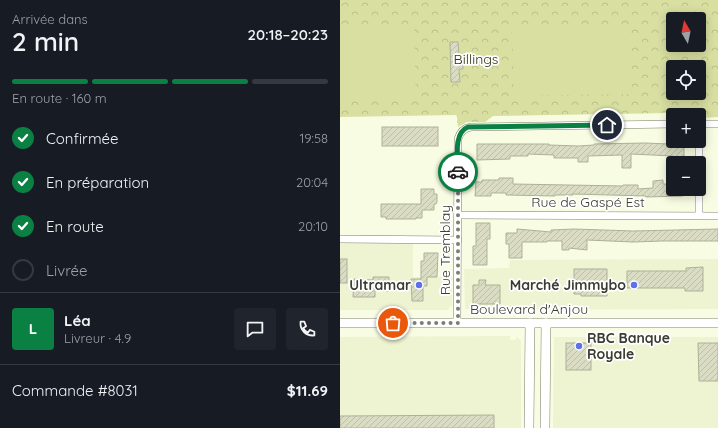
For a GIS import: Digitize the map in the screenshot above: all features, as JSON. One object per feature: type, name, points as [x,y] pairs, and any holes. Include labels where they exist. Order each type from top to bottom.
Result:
[{"type":"street","name":"Rue Tremblay","points":[[458,323],[458,139],[463,130],[471,127],[666,124]]},
{"type":"street","points":[[706,124],[718,124]]},
{"type":"street","points":[[699,196],[699,216]]},
{"type":"street","name":"Rue de Gaspé Est","points":[[458,215],[718,216]]},
{"type":"street","points":[[340,239],[458,240]]},
{"type":"street","name":"Boulevard d'Anjou","points":[[340,323],[718,323]]},
{"type":"street","points":[[529,428],[530,323]]},
{"type":"street","points":[[545,428],[546,323]]},
{"type":"street","points":[[529,401],[545,401]]},
{"type":"shaded area","points":[[340,242],[413,242],[413,277],[452,277],[452,306],[450,306],[448,310],[340,310]]},
{"type":"shaded area","points":[[718,259],[718,309],[475,310],[475,308],[471,308],[471,310],[465,308],[464,269],[509,268],[510,260]]},
{"type":"shaded area","points":[[510,336],[510,340],[516,340],[516,337],[521,341],[521,428],[340,428],[340,337]]},
{"type":"shaded area","points":[[554,337],[718,337],[718,428],[553,428]]},
{"type":"green space","name":"Billings","points":[[340,0],[718,0],[718,117],[706,118],[706,108],[666,108],[666,113],[493,116],[485,122],[467,122],[458,127],[456,115],[340,117]]},
{"type":"green space","points":[[631,25],[632,94],[514,96],[512,27]]},
{"type":"green space","points":[[414,27],[416,100],[340,101],[340,28]]},
{"type":"building","points":[[450,42],[458,42],[459,55],[463,54],[463,69],[459,69],[460,82],[451,82]]},
{"type":"building","points":[[382,127],[438,127],[438,146],[382,146]]},
{"type":"building","points":[[477,144],[549,144],[578,146],[594,144],[666,144],[666,148],[684,148],[684,156],[631,154],[631,168],[622,168],[622,155],[588,156],[588,162],[578,162],[578,158],[554,158],[554,155],[528,154],[528,156],[510,156],[510,159],[477,160]]},
{"type":"building","points":[[499,178],[513,178],[513,184],[638,185],[638,189],[653,188],[653,181],[663,180],[663,184],[666,184],[666,196],[683,196],[646,197],[573,194],[555,196],[506,195],[506,193],[491,193],[491,196],[475,196],[476,182],[482,182],[482,180],[499,180]]},
{"type":"building","points":[[421,189],[434,189],[434,194],[437,194],[437,202],[434,204],[434,210],[422,210],[422,218],[416,219],[386,219],[386,217],[381,217],[381,204],[421,204]]},
{"type":"building","points":[[476,223],[490,223],[490,239],[487,239],[487,265],[473,265],[473,246],[476,246]]},
{"type":"building","points":[[517,229],[551,232],[551,230],[574,229],[633,231],[718,229],[718,241],[633,242],[587,240],[587,250],[569,248],[569,250],[562,250],[562,241],[522,242],[522,258],[509,258],[509,244],[506,244],[506,233],[517,233]]},
{"type":"building","points":[[424,253],[438,253],[437,277],[427,277],[427,286],[423,286],[423,301],[412,301],[411,279],[421,279],[421,261],[424,261]]},
{"type":"building","points":[[340,259],[347,259],[347,283],[340,283]]},
{"type":"building","points":[[703,267],[703,291],[685,291],[685,288],[627,288],[627,271],[686,271],[686,268]]},
{"type":"building","points":[[574,269],[607,269],[607,296],[581,296],[581,294],[574,294]]},
{"type":"building","points":[[373,277],[389,277],[389,291],[375,290],[375,297],[353,297],[354,279],[373,280]]},
{"type":"building","points":[[479,280],[486,280],[485,285],[500,285],[500,304],[473,304],[473,285],[479,285]]},
{"type":"building","points":[[566,343],[591,343],[591,370],[566,370]]},
{"type":"building","points":[[698,343],[718,343],[718,381],[699,381]]},
{"type":"building","points":[[494,415],[494,428],[340,428],[340,416]]},
{"type":"way so far","points":[[393,323],[458,323],[458,172]]},
{"type":"place","name":"Ultramar","points":[[419,285]]},
{"type":"place","name":"Marché Jimmybo","points":[[634,285]]},
{"type":"place","name":"RBC Banque Royale","points":[[579,346]]},
{"type":"route","points":[[458,172],[458,139],[461,132],[468,127],[607,125]]}]
